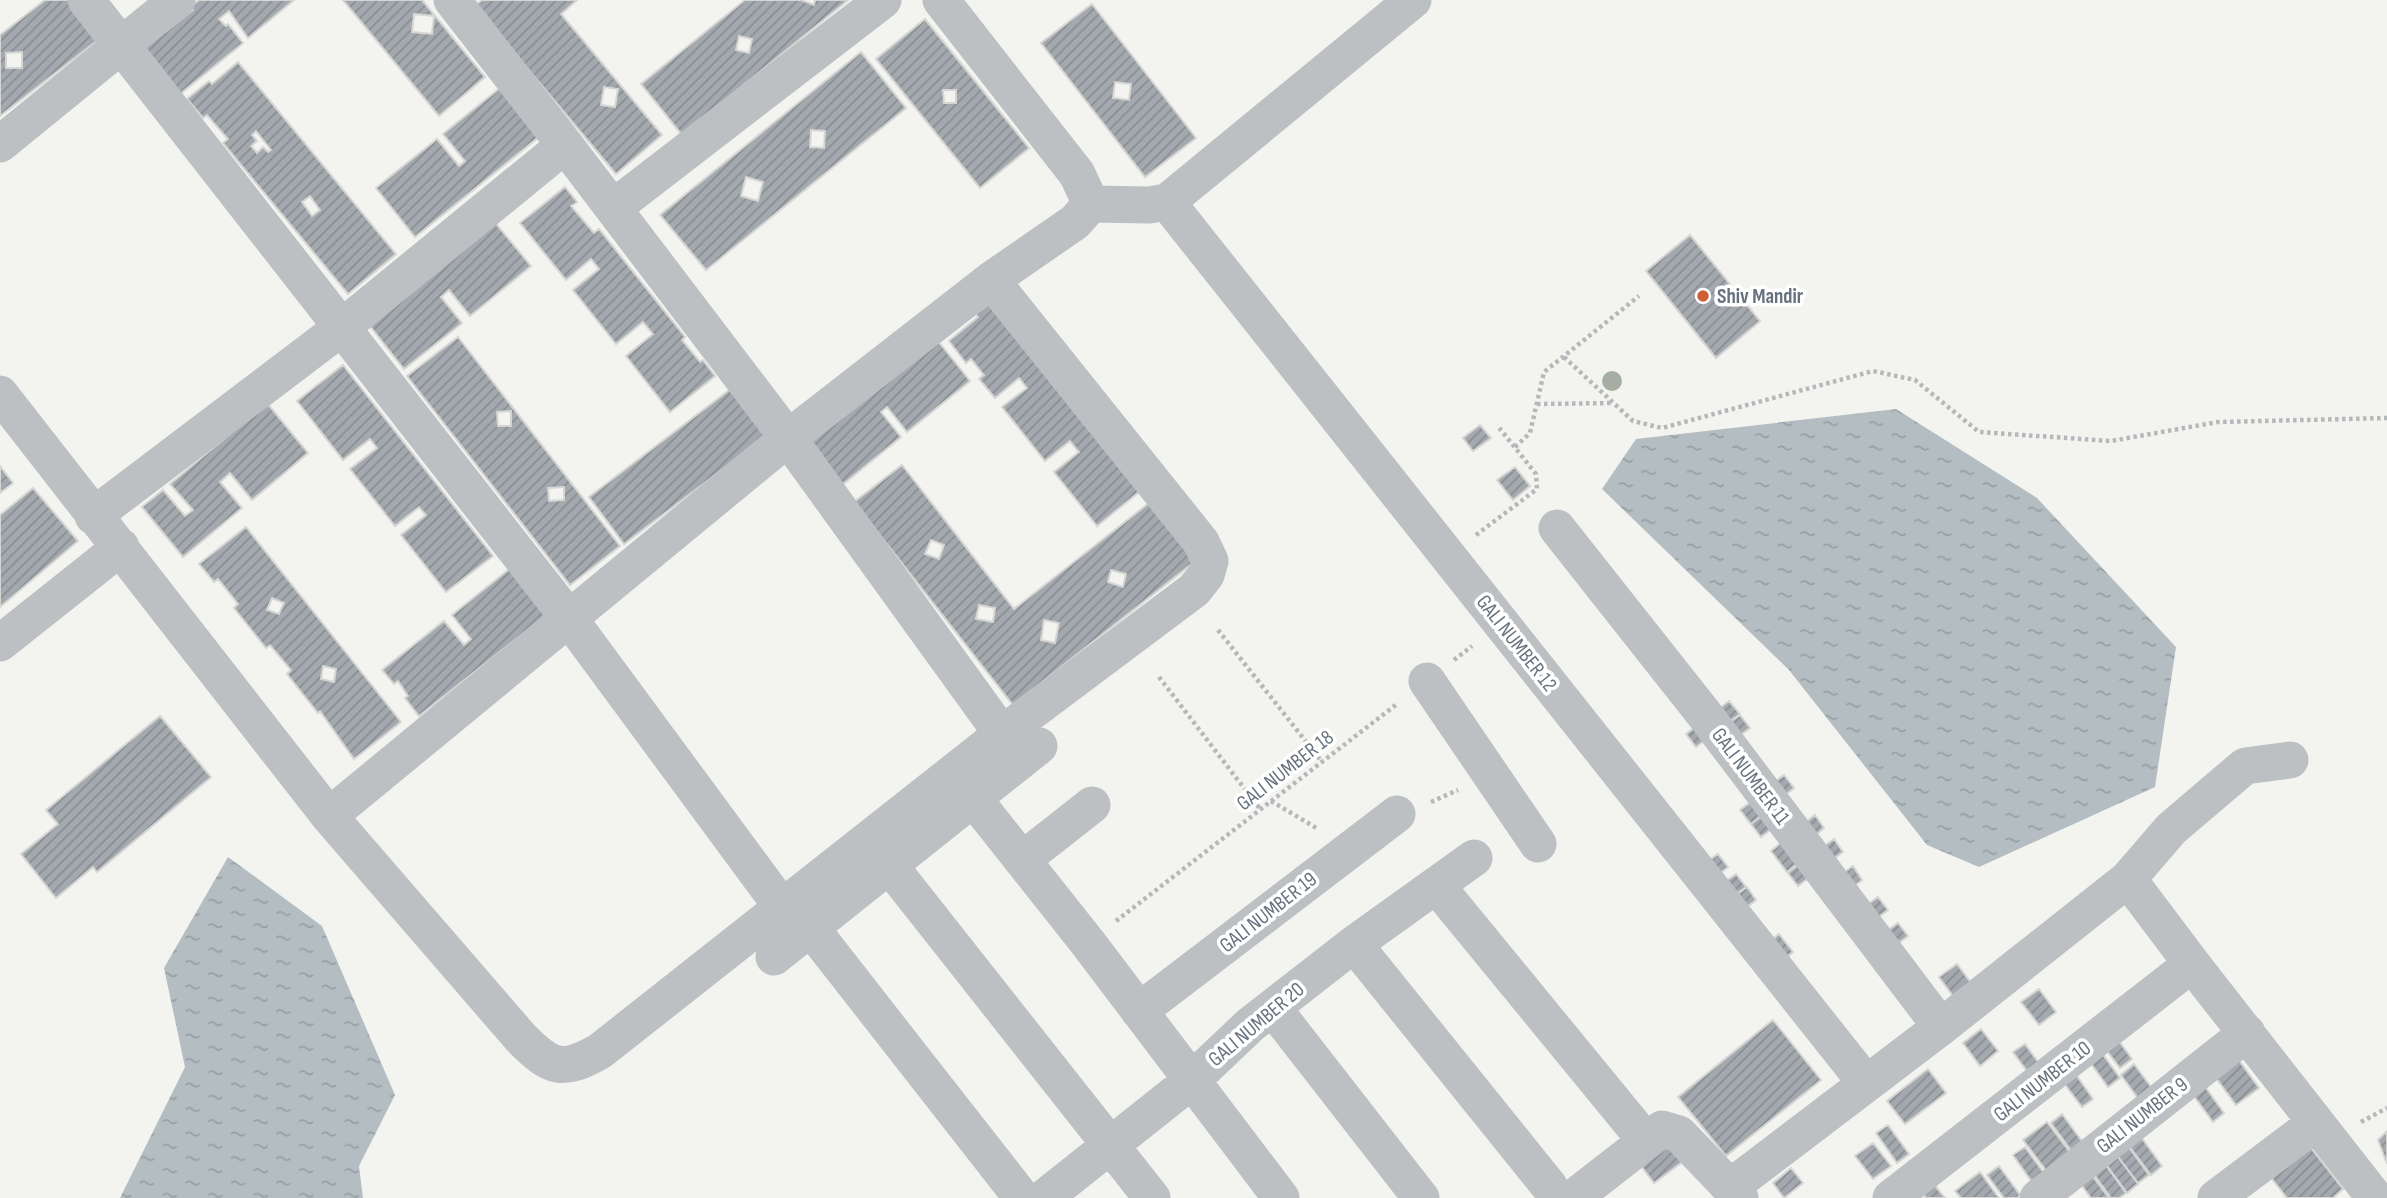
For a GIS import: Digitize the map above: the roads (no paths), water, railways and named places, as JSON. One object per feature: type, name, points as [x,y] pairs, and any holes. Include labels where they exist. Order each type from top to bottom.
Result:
[{"type":"street","points":[[86,0],[568,617],[796,917],[1021,1198]]},
{"type":"street","points":[[0,144],[177,0]]},
{"type":"street","points":[[452,0],[788,438],[1002,734]]},
{"type":"street","points":[[613,208],[883,0]]},
{"type":"street","points":[[940,0],[1077,174],[1091,204]]},
{"type":"street","points":[[329,816],[788,438],[991,280],[1075,222],[1091,204],[1149,205],[1167,202],[1413,0]]},
{"type":"street","points":[[93,516],[341,328],[565,145]]},
{"type":"street","name":"GALI NUMBER 12","points":[[1167,202],[1866,1083]]},
{"type":"street","points":[[774,957],[796,917],[1002,734],[1194,590],[1206,575],[1210,561],[1201,542],[991,280]]},
{"type":"street","points":[[0,394],[329,816],[542,1060],[566,1066],[600,1051],[796,917],[889,865],[1040,746]]},
{"type":"street","name":"GALI NUMBER 11","points":[[1557,528],[1708,719],[1941,1027]]},
{"type":"street","points":[[0,643],[121,547]]},
{"type":"street","points":[[1427,681],[1538,844]]},
{"type":"street","points":[[1354,944],[1561,1192],[1662,1129],[1679,1134],[1736,1192],[1866,1083],[1941,1027],[2128,878],[2171,829],[2245,766],[2290,760]]},
{"type":"street","points":[[973,798],[1088,943],[1281,1198]]},
{"type":"street","points":[[1023,860],[1092,805]]},
{"type":"street","name":"GALI NUMBER 19","points":[[1139,1011],[1397,814]]},
{"type":"street","name":"GALI NUMBER 20","points":[[1044,1198],[1191,1081],[1250,1025],[1354,944],[1475,858]]},
{"type":"street","points":[[889,865],[1152,1198]]},
{"type":"street","points":[[2128,878],[2375,1198]]},
{"type":"street","points":[[1436,885],[1646,1140]]},
{"type":"street","name":"GALI NUMBER 10","points":[[1891,1198],[2192,964]]},
{"type":"street","points":[[1273,1008],[1422,1198]]},
{"type":"street","name":"GALI NUMBER 9","points":[[2038,1198],[2246,1033]]},
{"type":"street","points":[[2216,1198],[2316,1123]]},
{"type":"water","points":[[1896,409],[2037,498],[2176,647],[2155,787],[1979,867],[1927,845],[1789,670],[1602,489],[1636,439]]},
{"type":"water","points":[[228,857],[322,926],[395,1095],[359,1166],[363,1198],[120,1198],[185,1067],[164,968]]},
{"type":"place","name":"Shiv Mandir","points":[[1703,296]]}]
